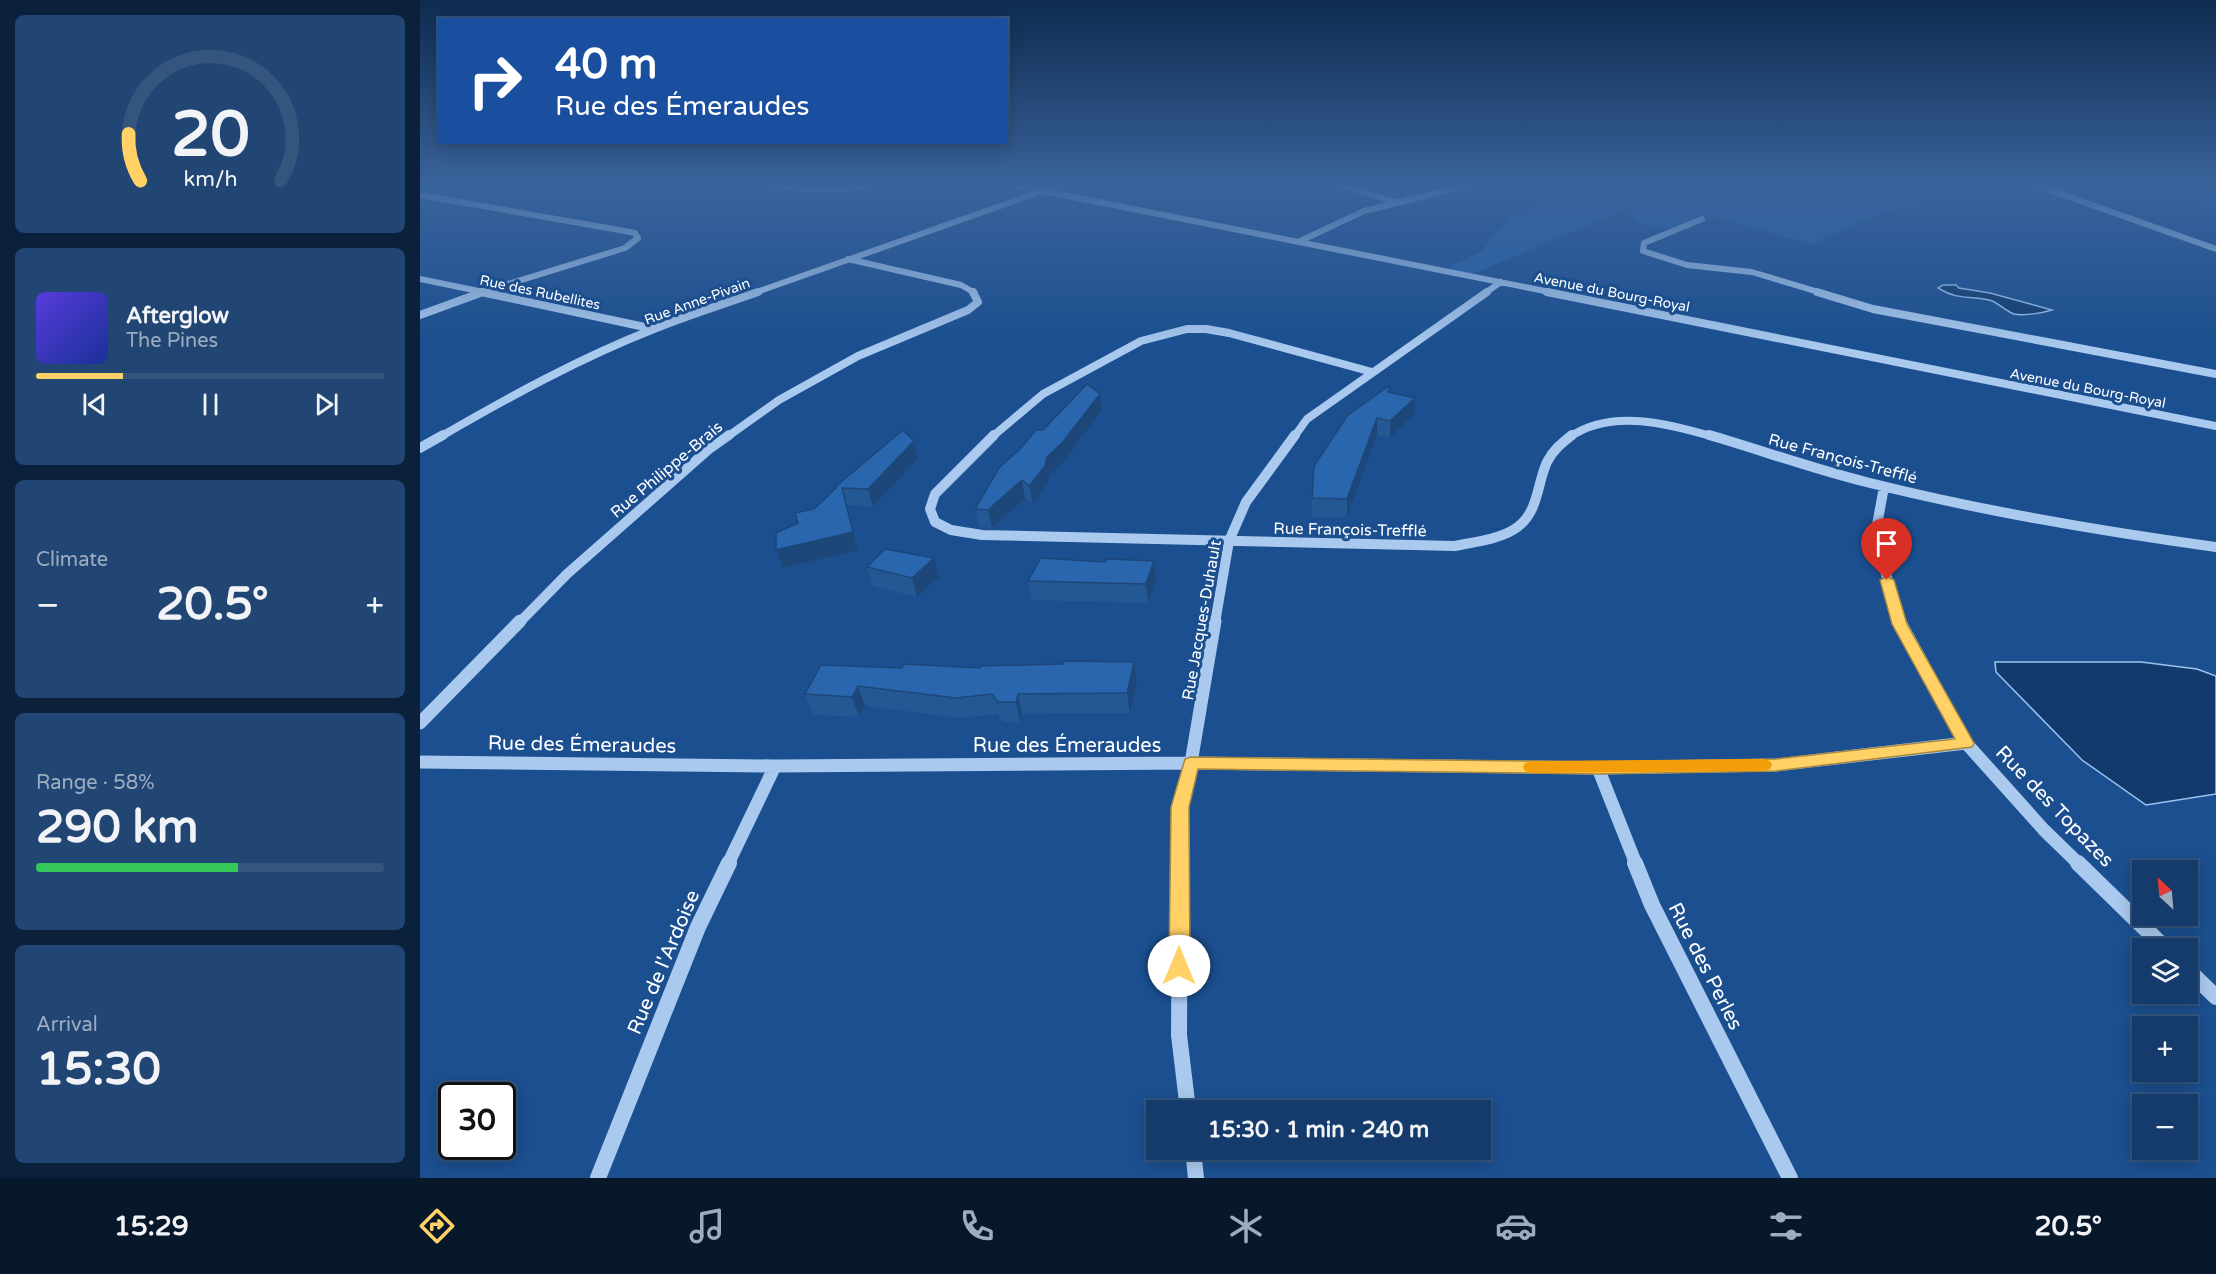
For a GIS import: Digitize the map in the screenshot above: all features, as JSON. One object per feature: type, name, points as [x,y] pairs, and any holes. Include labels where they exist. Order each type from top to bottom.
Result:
[{"type":"street","points":[[420,315],[483,292],[625,248],[638,238]]},
{"type":"street","name":"Rue Anne-Pivain","points":[[420,448],[499,402],[595,354],[654,329],[907,238]]},
{"type":"street","name":"Avenue du Bourg-Royal","points":[[1285,238],[2216,426]]},
{"type":"street","points":[[1300,241],[1306,238]]},
{"type":"street","points":[[1656,238],[1644,243],[1643,251],[1687,265],[1752,272],[1873,309],[2216,374]]},
{"type":"street","points":[[2185,238],[2216,249]]},
{"type":"street","name":"Rue Philippe-Brais","points":[[420,723],[567,574],[709,449],[779,400],[858,356],[958,314],[978,302],[977,296],[972,291],[961,285],[848,259]]},
{"type":"street","name":"Rue des Rubellites","points":[[420,279],[654,329]]},
{"type":"street","name":"Rue Jacques-Duhault","points":[[1187,1100],[1179,1035],[1180,807],[1191,763],[1229,541],[1246,502],[1307,419],[1501,282]]},
{"type":"street","name":"Rue François-Trefflé","points":[[1372,372],[1229,333],[1206,329],[1164,334],[1142,341],[1043,394],[1007,422],[935,494],[930,509],[935,522],[951,530],[982,536],[1455,546],[1488,539],[1517,528],[1530,512],[1547,462],[1557,445],[1574,433],[1598,425],[1629,421],[1672,425],[1884,487],[2033,520],[2216,547]]},
{"type":"street","name":"Rue des Topazes","points":[[1884,487],[1875,536],[1899,624],[1966,743],[2044,830],[2155,938]]},
{"type":"street","name":"Rue des Émeraudes","points":[[420,762],[775,766],[1191,763],[1598,768],[1776,765],[1966,743]]},
{"type":"street","name":"Rue de l'Ardoise","points":[[598,1178],[698,927],[775,766]]},
{"type":"street","name":"Rue des Perles","points":[[1598,768],[1652,905],[1790,1178]]},
{"type":"street","points":[[2198,980],[2216,997]]},
{"type":"street","points":[[1194,1160],[1196,1178]]},
{"type":"shaded area","points":[[1491,238],[1558,238],[1473,274],[1448,267],[1481,252]]},
{"type":"shaded area","points":[[1790,238],[1825,238],[1812,244]]},
{"type":"shaded area","points":[[1943,285],[1956,285],[1959,288],[1990,293],[2052,310],[2033,314],[2014,314],[1992,301],[1958,296],[1938,288]]},
{"type":"shaded area","points":[[1995,662],[2141,662],[2197,669],[2216,676],[2216,794],[2146,805],[2082,760],[1996,672]]},
{"type":"building","points":[[1087,384],[1100,394],[1062,443],[1047,457],[1045,466],[1029,486],[1022,480],[988,510],[975,509],[999,468],[1036,430],[1043,430]]},
{"type":"building","points":[[1390,385],[1388,392],[1415,398],[1390,421],[1377,418],[1347,499],[1312,498],[1314,466],[1347,416]]},
{"type":"building","points":[[903,430],[914,441],[868,489],[842,488],[853,532],[776,550],[776,533],[798,523],[795,513],[814,509],[836,488],[834,488]]},
{"type":"building","points":[[885,549],[934,558],[912,578],[867,567]]},
{"type":"building","points":[[1041,558],[1105,562],[1107,559],[1154,561],[1146,584],[1028,581]]},
{"type":"building","points":[[1064,661],[1134,662],[1127,693],[1018,694],[1016,702],[998,702],[992,694],[956,698],[858,686],[852,697],[805,694],[821,665],[902,668],[904,664],[980,668],[980,666],[1063,664]]},
{"type":"slow traffic","points":[[1531,767],[1764,765]]},
{"type":"route","points":[[1179,966],[1180,807],[1191,763],[1598,768],[1776,765],[1966,743],[1899,624],[1887,580]]}]
